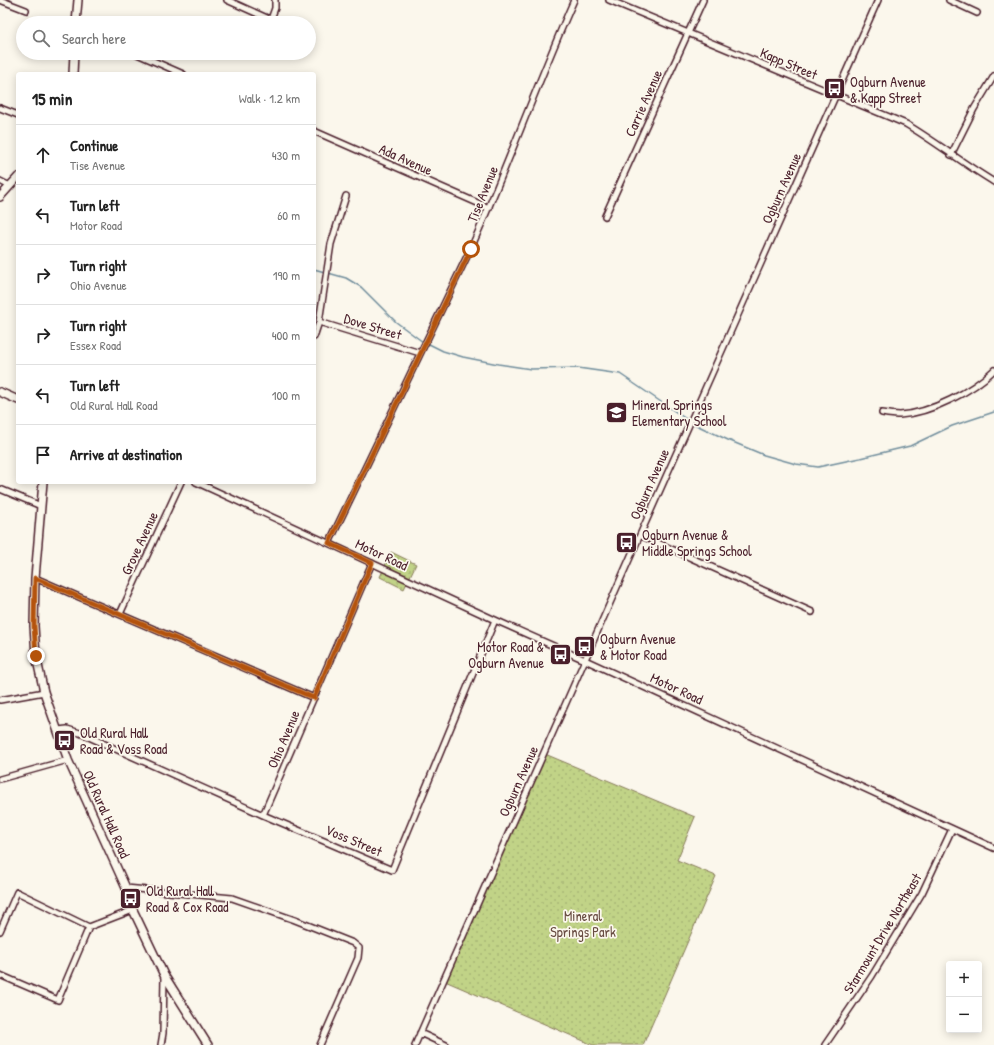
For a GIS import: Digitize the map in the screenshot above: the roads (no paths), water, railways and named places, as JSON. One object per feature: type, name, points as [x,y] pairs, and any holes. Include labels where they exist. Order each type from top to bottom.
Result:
[{"type":"main road","points":[[77,16],[78,0]]},
{"type":"main road","points":[[73,72],[74,60]]},
{"type":"main road","points":[[0,197],[16,179]]},
{"type":"main road","points":[[0,392],[16,399]]},
{"type":"main road","name":"Old Rural Hall Road","points":[[43,484],[35,578],[34,642],[44,692],[68,760],[126,888],[133,910],[164,975],[208,1045]]},
{"type":"street","points":[[0,0],[26,10]]},
{"type":"street","points":[[227,0],[262,16]]},
{"type":"street","points":[[272,16],[275,0]]},
{"type":"street","name":"Tise Avenue","points":[[329,543],[472,246],[489,208],[548,59],[574,0]]},
{"type":"street","name":"Kapp Street","points":[[609,0],[835,96],[906,124],[994,182]]},
{"type":"street","name":"Carrie Avenue","points":[[606,216],[703,0]]},
{"type":"street","name":"Ogburn Avenue","points":[[415,1045],[878,0]]},
{"type":"street","points":[[949,0],[977,13]]},
{"type":"street","points":[[151,60],[178,72]]},
{"type":"street","points":[[952,155],[974,110],[994,76]]},
{"type":"street","points":[[0,108],[16,113]]},
{"type":"street","name":"Ada Avenue","points":[[316,133],[489,208]]},
{"type":"street","points":[[0,181],[10,186]]},
{"type":"street","points":[[316,331],[319,322],[331,244],[346,196]]},
{"type":"street","name":"Dove Street","points":[[319,322],[420,354]]},
{"type":"street","points":[[882,413],[904,414],[931,408],[979,384],[994,370]]},
{"type":"street","name":"Grove Avenue","points":[[120,614],[180,484]]},
{"type":"street","name":"Motor Road","points":[[200,484],[994,848]]},
{"type":"street","points":[[0,489],[41,506]]},
{"type":"street","points":[[640,535],[812,612]]},
{"type":"street","name":"Ohio Avenue","points":[[263,815],[372,563]]},
{"type":"street","points":[[35,578],[314,698]]},
{"type":"street","name":"Voss Street","points":[[58,730],[67,729],[80,733],[263,815],[392,870],[495,620]]},
{"type":"street","points":[[0,700],[44,692]]},
{"type":"street","points":[[0,779],[68,760]]},
{"type":"street","name":"Starmount Drive Northeast","points":[[825,1045],[872,976],[919,899],[930,879],[952,829]]},
{"type":"street","points":[[126,888],[232,898],[353,943],[359,948],[358,958],[320,1045]]},
{"type":"street","points":[[0,930],[17,892],[89,927]]},
{"type":"street","points":[[0,975],[58,1000],[89,927],[133,910]]},
{"type":"street","points":[[161,1045],[163,1033],[164,975]]},
{"type":"street","points":[[420,1033],[446,1045]]},
{"type":"waterway","points":[[316,270],[346,278],[361,287],[396,322],[423,342]]},
{"type":"waterway","points":[[427,343],[443,351],[463,357],[498,364],[531,369],[578,368],[620,374],[689,421]]},
{"type":"waterway","points":[[692,423],[764,455],[796,464],[818,467],[910,446],[952,426],[994,412]]},
{"type":"place","name":"Ogburn Avenue & Kapp Street","points":[[834,89]]},
{"type":"place","name":"Mineral Springs Elementary School","points":[[617,412]]},
{"type":"place","name":"Ogburn Avenue & Middle Springs School","points":[[627,542]]},
{"type":"place","name":"Ogburn Avenue & Motor Road","points":[[585,646]]},
{"type":"place","name":"Motor Road & Ogburn Avenue","points":[[560,654]]},
{"type":"place","name":"Old Rural Hall Road & Voss Road","points":[[64,740]]},
{"type":"place","name":"Old Rural Hall Road & Cox Road","points":[[130,898]]},
{"type":"park label","name":"Mineral Springs Park","points":[[583,924]]}]
